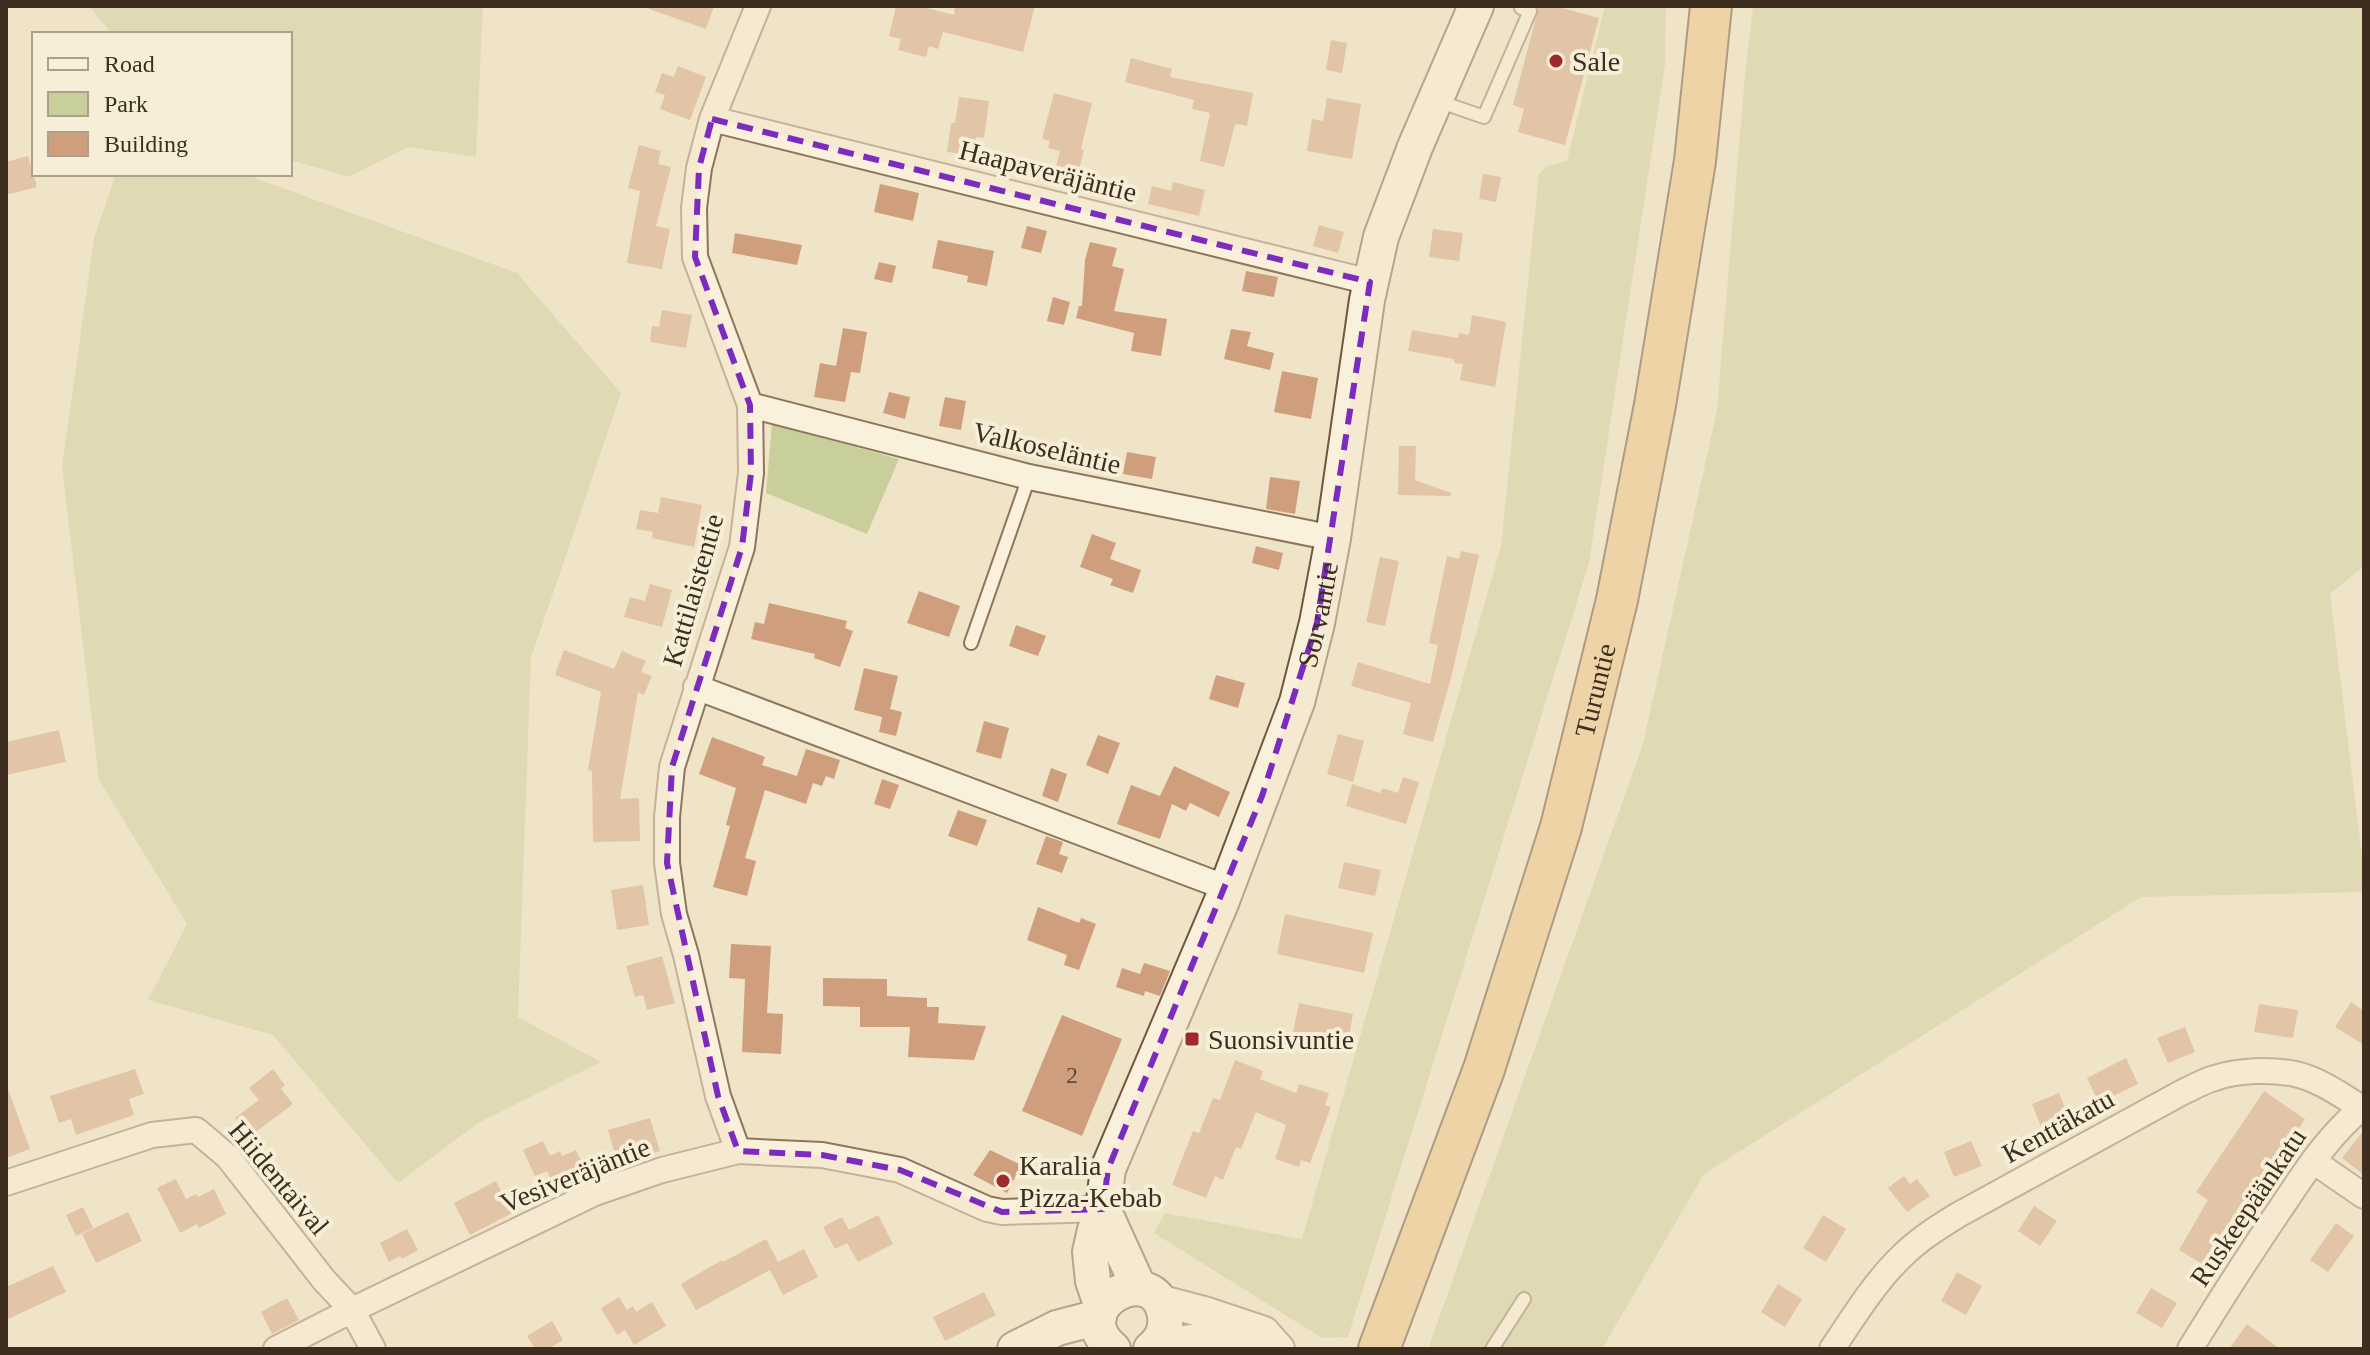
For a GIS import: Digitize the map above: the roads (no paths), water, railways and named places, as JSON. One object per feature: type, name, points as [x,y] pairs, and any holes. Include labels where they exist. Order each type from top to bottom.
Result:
[{"type":"highway","name":"Turuntie","points":[[1379,1349],[1484,1069],[1561,827],[1617,600],[1655,405],[1695,161],[1711,6]]},
{"type":"main road","name":"Sorvantie","points":[[1099,1333],[1090,1252],[1103,1209],[1108,1169],[1227,888],[1297,702],[1317,623],[1333,538],[1370,282],[1381,237],[1394,198],[1476,6]]},
{"type":"main road","points":[[1103,1209],[1148,1294],[1166,1318],[1165,1327],[1154,1347]]},
{"type":"main road","points":[[1015,1349],[1057,1328],[1099,1333],[1108,1298],[1128,1288],[1148,1294]]},
{"type":"street","name":"Kattilaistentie","points":[[738,1151],[718,1096],[674,914],[667,863],[667,817],[672,767],[742,547],[751,473],[750,405],[695,257],[694,208],[699,168],[712,119],[758,6]]},
{"type":"street","name":"Haapaveräjäntie","points":[[712,119],[1370,282]]},
{"type":"street","name":"Valkoseläntie","points":[[750,405],[1029,477],[1333,538]]},
{"type":"street","points":[[696,687],[1227,888]]},
{"type":"street","name":"Kenttäkatu","points":[[1832,1349],[1899,1258],[1927,1235],[1958,1215],[2192,1088],[2215,1078],[2247,1072],[2297,1074],[2363,1107]]},
{"type":"street","name":"Ruskeepäänkatu","points":[[2190,1349],[2249,1254],[2313,1161],[2338,1130],[2363,1107]]},
{"type":"street","name":"Hiidentaival","points":[[6,1183],[152,1135],[196,1130],[228,1157],[324,1280],[352,1310],[373,1349]]},
{"type":"street","name":"Vesiveräjäntie","points":[[276,1349],[595,1193],[662,1170],[738,1151],[822,1155],[900,1170],[987,1209],[1002,1212],[1103,1209]]},
{"type":"street","points":[[2313,1161],[2364,1196]]},
{"type":"street","points":[[1148,1294],[1264,1332],[1267,1348],[1198,1339],[1154,1347]]},
{"type":"lane","points":[[1435,100],[1484,117],[1530,11],[1522,6]]},
{"type":"lane","points":[[971,643],[1029,477]]},
{"type":"lane","points":[[1492,1349],[1524,1299]]},
{"type":"place","name":"Sale","points":[[1556,61]]},
{"type":"place","name":"Suonsivuntie","points":[[1192,1039]]},
{"type":"place","name":"Karalia Pizza-Kebab","points":[[1003,1181]]}]
